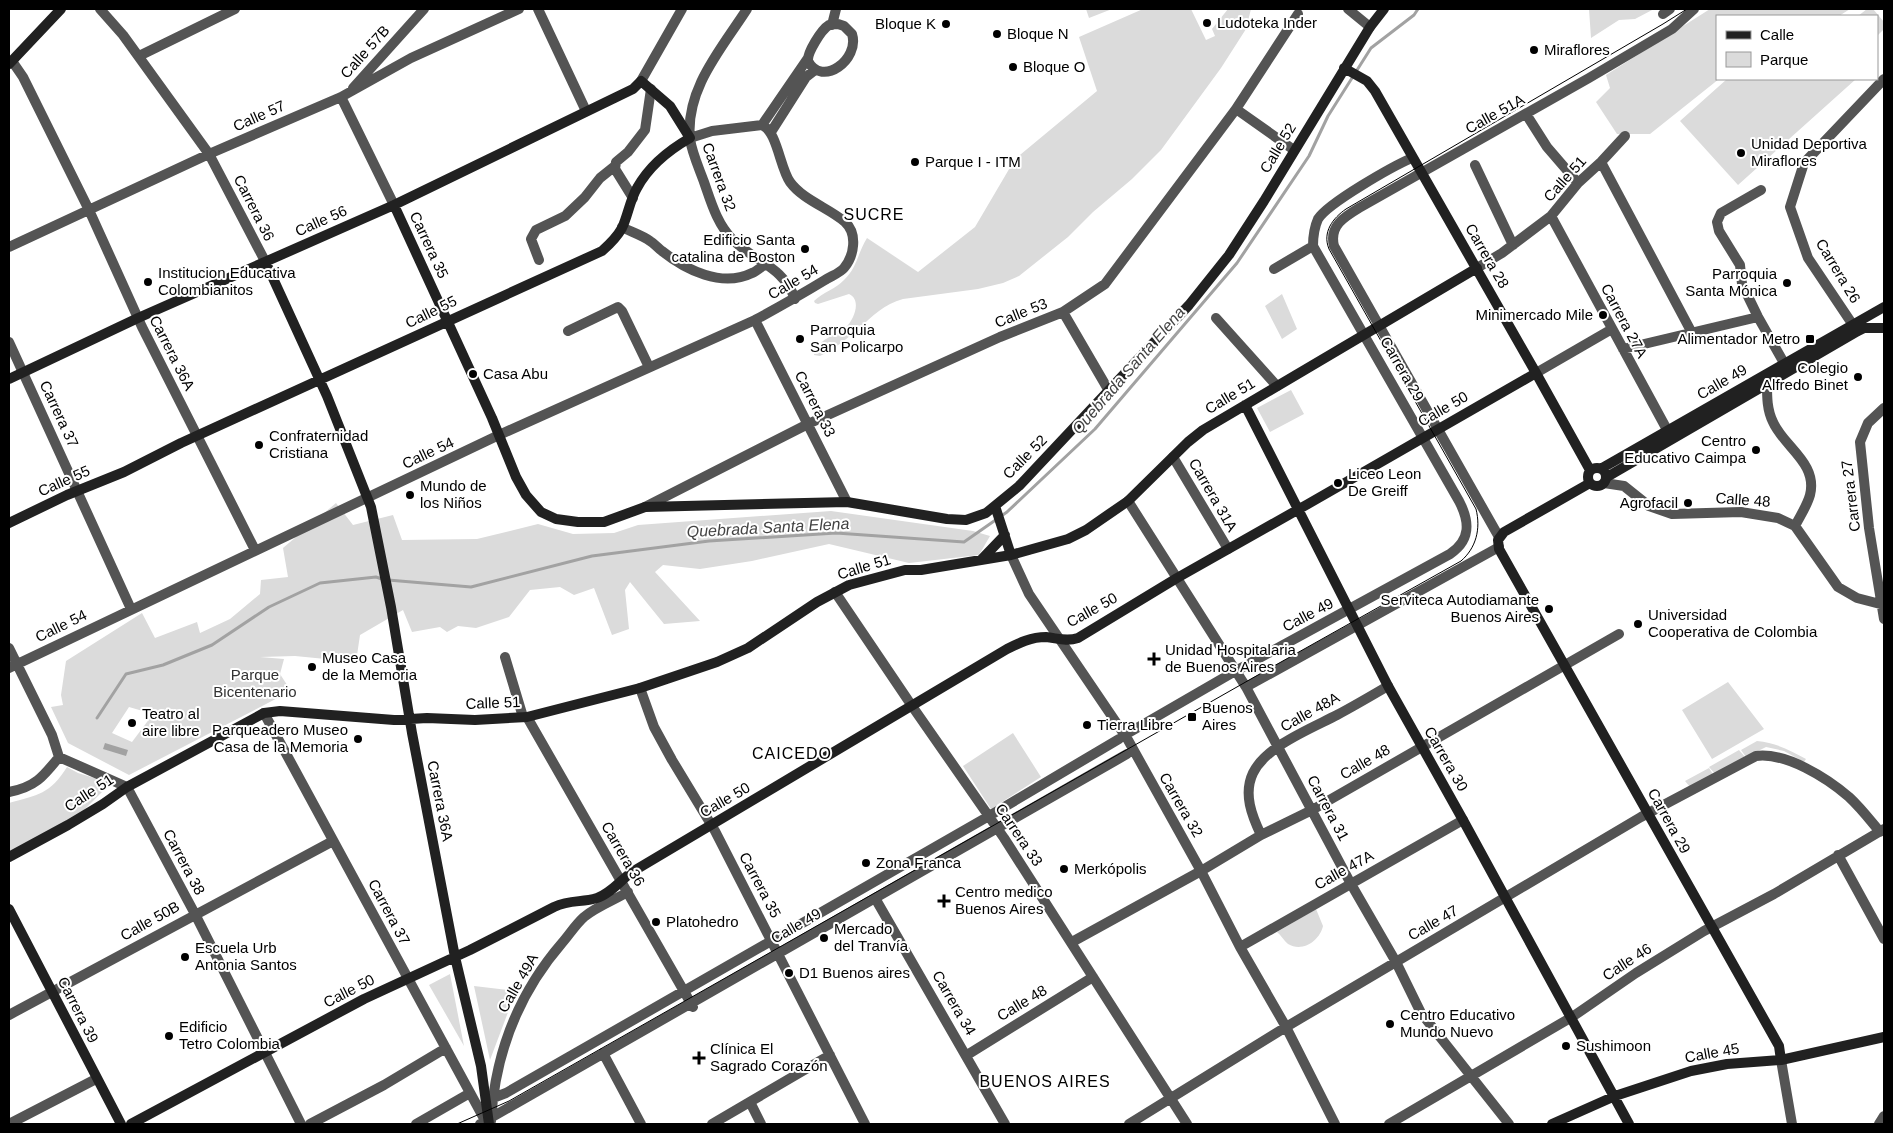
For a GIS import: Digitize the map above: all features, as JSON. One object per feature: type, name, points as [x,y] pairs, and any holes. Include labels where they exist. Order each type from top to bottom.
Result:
[{"type":"street","points":[[10,62],[60,9]]},
{"type":"street","name":"Carrera 36","points":[[100,9],[139,56],[209,154],[266,263],[320,381],[368,498]]},
{"type":"street","points":[[139,56],[235,9]]},
{"type":"street","name":"Calle 57B","points":[[345,95],[424,9]]},
{"type":"street","name":"Calle 57","points":[[9,247],[209,154],[345,95],[411,58],[520,9]]},
{"type":"street","points":[[538,9],[586,111]]},
{"type":"street","points":[[641,81],[682,9]]},
{"type":"street","points":[[747,9],[700,81],[692,110],[690,138],[712,131],[766,128],[809,73],[815,70]]},
{"type":"street","points":[[766,128],[819,36],[832,25],[836,9]]},
{"type":"street","points":[[1348,9],[1370,27]]},
{"type":"street","name":"Calle 52","points":[[541,512],[563,520],[604,522],[645,507],[847,502],[959,520],[980,516],[996,510],[1189,305],[1230,255],[1294,150],[1347,69],[1370,27],[1384,9]]},
{"type":"street","name":"Calle 51A","points":[[1335,227],[1353,212],[1526,114],[1672,28],[1694,9]]},
{"type":"street","name":"Calle 53","points":[[645,507],[808,424],[1000,337],[1063,312],[1105,284],[1236,109],[1298,14]]},
{"type":"street","points":[[808,58],[810,65],[815,70],[825,72],[840,67],[846,61],[854,44],[852,34],[844,26],[832,25]]},
{"type":"street","name":"Carrera 36A","points":[[10,62],[23,77],[89,210],[138,318],[255,550]]},
{"type":"street","name":"Carrera 28","points":[[1347,69],[1367,81],[1375,91],[1590,470]]},
{"type":"street","name":"Carrera 26","points":[[1856,328],[1808,258],[1790,207],[1804,163],[1884,80]]},
{"type":"street","name":"Calle 56","points":[[9,379],[138,318],[394,205],[633,88],[641,81]]},
{"type":"street","name":"Carrera 32","points":[[641,81],[670,106],[690,138],[720,222],[732,240],[780,274],[790,285],[795,299]]},
{"type":"street","points":[[539,260],[531,239],[536,230],[571,212],[600,178],[615,166],[620,157],[628,152],[645,130],[651,89]]},
{"type":"street","name":"Carrera 35","points":[[345,95],[526,495],[541,512]]},
{"type":"street","points":[[1236,109],[1294,150]]},
{"type":"street","points":[[1526,114],[1547,147],[1578,183]]},
{"type":"street","name":"Calle 54","points":[[12,665],[500,436],[755,320],[795,299],[844,269],[851,256],[854,242],[852,233],[846,223],[798,190],[790,182],[766,128]]},
{"type":"street","name":"Calle 51","points":[[9,857],[68,825],[127,787],[264,714],[280,712],[410,720],[525,717],[640,688],[717,662],[748,648],[817,602],[849,585],[905,570],[921,570],[1011,555],[1068,539],[1086,530],[1128,501],[1203,430],[1513,245],[1551,216],[1578,183],[1625,136]]},
{"type":"street","name":"Calle 55","points":[[9,523],[124,472],[197,436],[437,327],[447,320],[602,251],[614,240],[622,228],[637,187],[651,168],[669,151],[690,138]]},
{"type":"street","points":[[1274,269],[1313,246],[1318,220],[1337,201],[1412,158]]},
{"type":"street","points":[[1601,162],[1692,333]]},
{"type":"street","points":[[1475,165],[1513,245]]},
{"type":"street","points":[[615,166],[633,198]]},
{"type":"street","points":[[1761,190],[1721,214],[1717,222],[1719,231],[1740,265],[1742,284],[1787,368]]},
{"type":"street","name":"Carrera 27A","points":[[1551,216],[1670,435]]},
{"type":"street","name":"Carrera 29","points":[[1335,227],[1333,234],[1334,246],[1438,429],[1564,666],[1779,1046],[1782,1060],[1787,1122]]},
{"type":"street","points":[[622,228],[650,241],[686,267],[703,275],[716,278],[735,278],[752,273],[765,264]]},
{"type":"street","name":"Carrera 29","points":[[1313,246],[1465,512],[1466,533]]},
{"type":"street","points":[[568,331],[618,307],[622,311],[649,367]]},
{"type":"street","name":"Calle 49","points":[[1604,476],[1670,435],[1856,328],[1884,307]]},
{"type":"street","points":[[1063,312],[1109,391]]},
{"type":"street","points":[[1623,349],[1758,317]]},
{"type":"street","points":[[1216,318],[1277,386]]},
{"type":"street","name":"Carrera 33","points":[[755,320],[847,502]]},
{"type":"street","name":"Calle 49","points":[[1856,328],[1884,328]]},
{"type":"street","name":"Calle 50","points":[[131,1124],[364,999],[559,904],[573,900],[586,900],[602,895],[632,872],[1017,643],[1037,638],[1059,638],[1066,641],[1078,638],[1177,578],[1612,329]]},
{"type":"street","name":"Carrera 37","points":[[9,342],[131,609]]},
{"type":"street","name":"Calle 49","points":[[1670,435],[1767,384],[1787,368]]},
{"type":"street","points":[[1767,384],[1768,411],[1772,422],[1801,457],[1811,482],[1806,506],[1794,526],[1838,587],[1857,598],[1883,605]]},
{"type":"street","name":"Carrera 30","points":[[1245,405],[1388,686],[1464,820],[1629,1124]]},
{"type":"street","name":"Carrera 27","points":[[1884,408],[1868,423],[1860,442],[1869,528],[1884,619]]},
{"type":"street","name":"Carrera 31A","points":[[1173,457],[1228,549]]},
{"type":"street","points":[[1595,467],[1604,476],[1598,486],[1590,483],[1587,476],[1590,470],[1595,467]]},
{"type":"street","name":"Calle 48","points":[[1604,476],[1624,486],[1649,506],[1672,514],[1741,512],[1778,518],[1794,526]]},
{"type":"street","points":[[1246,686],[1356,625],[1499,541],[1504,532],[1590,483]]},
{"type":"street","name":"Carrera 36A","points":[[368,498],[374,520],[455,956],[481,1066],[487,1121]]},
{"type":"street","name":"Carrera 31","points":[[1128,501],[1246,686],[1351,884],[1396,962],[1421,1013],[1509,1124]]},
{"type":"street","name":"Carrera 32","points":[[996,510],[1011,555],[1029,594],[1128,740],[1201,871],[1240,947],[1286,1027],[1335,1124]]},
{"type":"street","name":"Calle 49","points":[[1130,732],[1236,671],[1455,551],[1460,546],[1466,533]]},
{"type":"street","points":[[981,560],[1005,534]]},
{"type":"street","name":"Carrera 33","points":[[835,592],[997,828],[1188,1124]]},
{"type":"street","name":"Calle 48","points":[[1072,942],[1201,871],[1261,835],[1312,810],[1619,634]]},
{"type":"street","points":[[9,648],[12,665],[52,735],[59,757],[127,787]]},
{"type":"street","name":"Carrera 36","points":[[505,657],[525,717],[692,1005]]},
{"type":"street","name":"Calle 48A","points":[[1261,835],[1252,815],[1249,788],[1253,772],[1262,761],[1279,746],[1388,686]]},
{"type":"street","name":"Carrera 35","points":[[640,688],[654,727],[712,826],[772,939],[865,1124]]},
{"type":"street","name":"Carrera 37","points":[[264,714],[487,1121]]},
{"type":"street","name":"Calle 49","points":[[493,1098],[506,1093],[989,816],[1119,739]]},
{"type":"street","name":"Calle 49","points":[[487,1121],[1128,754]]},
{"type":"street","name":"Calle 47","points":[[1129,1124],[1286,1027],[1648,814],[1756,756],[1776,756],[1819,776],[1849,797],[1882,830]]},
{"type":"street","points":[[9,792],[23,790],[41,779],[59,757]]},
{"type":"street","name":"Carrera 38","points":[[127,787],[301,1124]]},
{"type":"street","name":"Calle 47A","points":[[1240,947],[1464,820]]},
{"type":"street","name":"Calle 46","points":[[1389,1124],[1572,1017],[1636,973],[1712,926],[1774,894],[1882,830]]},
{"type":"street","name":"Calle 50B","points":[[9,1015],[333,841]]},
{"type":"street","points":[[1838,855],[1884,940]]},
{"type":"street","name":"Calle 49A","points":[[487,1121],[509,1030],[525,995],[543,965],[585,916],[628,892]]},
{"type":"street","name":"Carrera 34","points":[[875,898],[1005,1124]]},
{"type":"street","points":[[585,916],[586,900]]},
{"type":"street","name":"Carrera 39","points":[[9,909],[121,1124]]},
{"type":"street","name":"Calle 48","points":[[966,1055],[1093,977]]},
{"type":"street","name":"Calle 45","points":[[1552,1124],[1614,1096],[1691,1071],[1727,1064],[1782,1060],[1884,1037]]},
{"type":"street","points":[[310,1124],[384,1085],[446,1048]]},
{"type":"street","points":[[603,1053],[641,1124]]},
{"type":"street","points":[[712,1124],[830,1056]]},
{"type":"street","points":[[9,1124],[96,1079]]},
{"type":"street","points":[[416,1124],[470,1093]]},
{"type":"street","points":[[750,1102],[761,1124]]},
{"type":"street","points":[[1879,1124],[1884,1116]]},
{"type":"green space","points":[[1086,9],[1112,9],[1089,18]]},
{"type":"green space","points":[[1143,9],[1191,9],[1206,40],[1215,36],[1212,29],[1228,9],[1251,9],[1246,29],[1221,68],[1161,150],[1068,237],[1019,276],[1003,283],[978,289],[896,301],[879,311],[835,347],[820,356],[814,355],[823,341],[849,324],[854,315],[856,305],[853,297],[849,294],[818,304],[814,301],[841,283],[848,275],[855,265],[867,238],[918,272],[975,227],[1015,159],[1097,91],[1079,37]]},
{"type":"green space","points":[[1589,9],[1654,9],[1635,19],[1619,20],[1591,38]]},
{"type":"green space","points":[[1710,9],[1850,9],[1841,15],[1716,15],[1716,80],[1718,80],[1650,134],[1617,134],[1596,102],[1610,88],[1606,75]]},
{"type":"green space","points":[[1867,9],[1873,9],[1884,22],[1884,29],[1878,35],[1878,15],[1859,15]]},
{"type":"green space","name":"Unidad Deportiva Miraflores","points":[[1726,80],[1855,80],[1738,185],[1680,121]]},
{"type":"green space","points":[[1282,294],[1297,329],[1282,339],[1265,306]]},
{"type":"green space","points":[[1291,390],[1304,414],[1270,432],[1257,408]]},
{"type":"green space","name":"Parque Bicentenario","points":[[336,503],[353,525],[393,515],[402,540],[477,539],[538,524],[573,534],[614,533],[638,525],[831,511],[973,531],[990,536],[979,555],[909,563],[829,544],[752,561],[700,569],[663,565],[655,572],[700,621],[664,624],[630,582],[625,590],[629,629],[612,635],[594,588],[574,595],[560,587],[530,590],[509,617],[476,628],[458,626],[447,632],[440,627],[412,632],[403,610],[360,635],[356,662],[295,656],[260,657],[284,659],[280,674],[291,691],[129,775],[68,743],[51,707],[63,705],[61,695],[66,661],[142,613],[155,638],[197,622],[200,633],[230,619],[260,594],[261,580],[288,577],[283,548]],"holes":[[[129,707],[153,714],[132,742],[112,733]]]},
{"type":"green space","points":[[1728,682],[1764,729],[1712,759],[1682,710]]},
{"type":"green space","points":[[1013,733],[1041,777],[991,809],[963,766]]},
{"type":"green space","points":[[1757,741],[1783,747],[1806,759],[1804,762],[1784,751],[1766,747],[1746,757],[1741,750]]},
{"type":"green space","points":[[1739,750],[1745,757],[1715,774],[1709,767]]},
{"type":"green space","points":[[67,767],[78,773],[111,783],[82,812],[9,853],[9,803],[36,795],[49,788]]},
{"type":"green space","points":[[1709,768],[1713,774],[1690,787],[1685,781]]},
{"type":"green space","points":[[1316,909],[1323,926],[1318,936],[1310,944],[1299,947],[1288,944],[1277,932]]},
{"type":"green space","points":[[450,974],[464,1046],[429,985]]},
{"type":"green space","points":[[474,986],[516,991],[490,1060]]},
{"type":"shaded area","points":[[105,743],[128,750],[126,756],[103,749]]},
{"type":"waterway","name":"Quebrada Santa Elena","points":[[388,580],[471,587],[592,556],[709,541],[836,533],[964,542],[1007,512],[1095,429],[1237,263],[1309,156],[1328,116],[1371,48],[1414,15],[1418,9]]},
{"type":"waterway","name":"Quebrada Santa Elena","points":[[97,718],[126,674],[163,665],[212,645],[269,607],[320,583],[376,577],[382,579]]},
{"type":"tram line","points":[[457,1124],[509,1101],[1461,561],[1474,544],[1476,538],[1478,524],[1476,509],[1329,249],[1327,237],[1330,226],[1346,209],[1687,9]]},
{"type":"place","name":"Ludoteka Inder","points":[[1207,23]]},
{"type":"place","name":"Bloque K","points":[[946,24]]},
{"type":"place","name":"Bloque N","points":[[997,34]]},
{"type":"place","name":"Miraflores","points":[[1534,50]]},
{"type":"place","name":"Bloque O","points":[[1013,67]]},
{"type":"place","name":"Unidad Deportiva Miraflores","points":[[1741,153]]},
{"type":"place","name":"Parque I - ITM","points":[[915,162]]},
{"type":"place","name":"Edificio Santa catalina de Boston","points":[[805,249]]},
{"type":"place","name":"Institucion Educativa Colombianitos","points":[[148,282]]},
{"type":"place","name":"Parroquia Santa Mónica","points":[[1787,283]]},
{"type":"place","name":"Minimercado Mile","points":[[1603,315]]},
{"type":"place","name":"Parroquia San Policarpo","points":[[800,339]]},
{"type":"place","name":"Alimentador Metro","points":[[1810,339]]},
{"type":"place","name":"Casa Abu","points":[[473,374]]},
{"type":"place","name":"Colegio Alfredo Binet","points":[[1858,377]]},
{"type":"place","name":"Confraternidad Cristiana","points":[[259,445]]},
{"type":"place","name":"Centro Educativo Caimpa","points":[[1756,450]]},
{"type":"place","name":"Liceo Leon De Greiff","points":[[1338,483]]},
{"type":"place","name":"Mundo de los Niños","points":[[410,495]]},
{"type":"place","name":"Agrofacil","points":[[1688,503]]},
{"type":"place","name":"Serviteca Autodiamante Buenos Aires","points":[[1549,609]]},
{"type":"place","name":"Universidad Cooperativa de Colombia","points":[[1638,624]]},
{"type":"place","name":"Unidad Hospitalaria de Buenos Aires","points":[[1154,659]]},
{"type":"place","name":"Museo Casa de la Memoria","points":[[312,667]]},
{"type":"place","name":"Buenos Aires","points":[[1192,717]]},
{"type":"place","name":"Teatro al aire libre","points":[[132,723]]},
{"type":"place","name":"Tierra Libre","points":[[1087,725]]},
{"type":"place","name":"Parqueadero Museo Casa de la Memoria","points":[[358,739]]},
{"type":"place","name":"Zona Franca","points":[[866,863]]},
{"type":"place","name":"Merkópolis","points":[[1064,869]]},
{"type":"place","name":"Centro medico Buenos Aires","points":[[944,901]]},
{"type":"place","name":"Platohedro","points":[[656,922]]},
{"type":"place","name":"Mercado del Tranvía","points":[[824,938]]},
{"type":"place","name":"Escuela Urb Antonia Santos","points":[[185,957]]},
{"type":"place","name":"D1 Buenos aires","points":[[789,973]]},
{"type":"place","name":"Centro Educativo Mundo Nuevo","points":[[1390,1024]]},
{"type":"place","name":"Edificio Tetro Colombia","points":[[169,1036]]},
{"type":"place","name":"Sushimoon","points":[[1566,1046]]},
{"type":"place","name":"Clínica El Sagrado Corazón","points":[[699,1058]]},
{"type":"district","name":"SUCRE","points":[[874,214]]},
{"type":"district","name":"CAICEDO","points":[[792,753]]},
{"type":"district","name":"BUENOS AIRES","points":[[1045,1081]]}]
